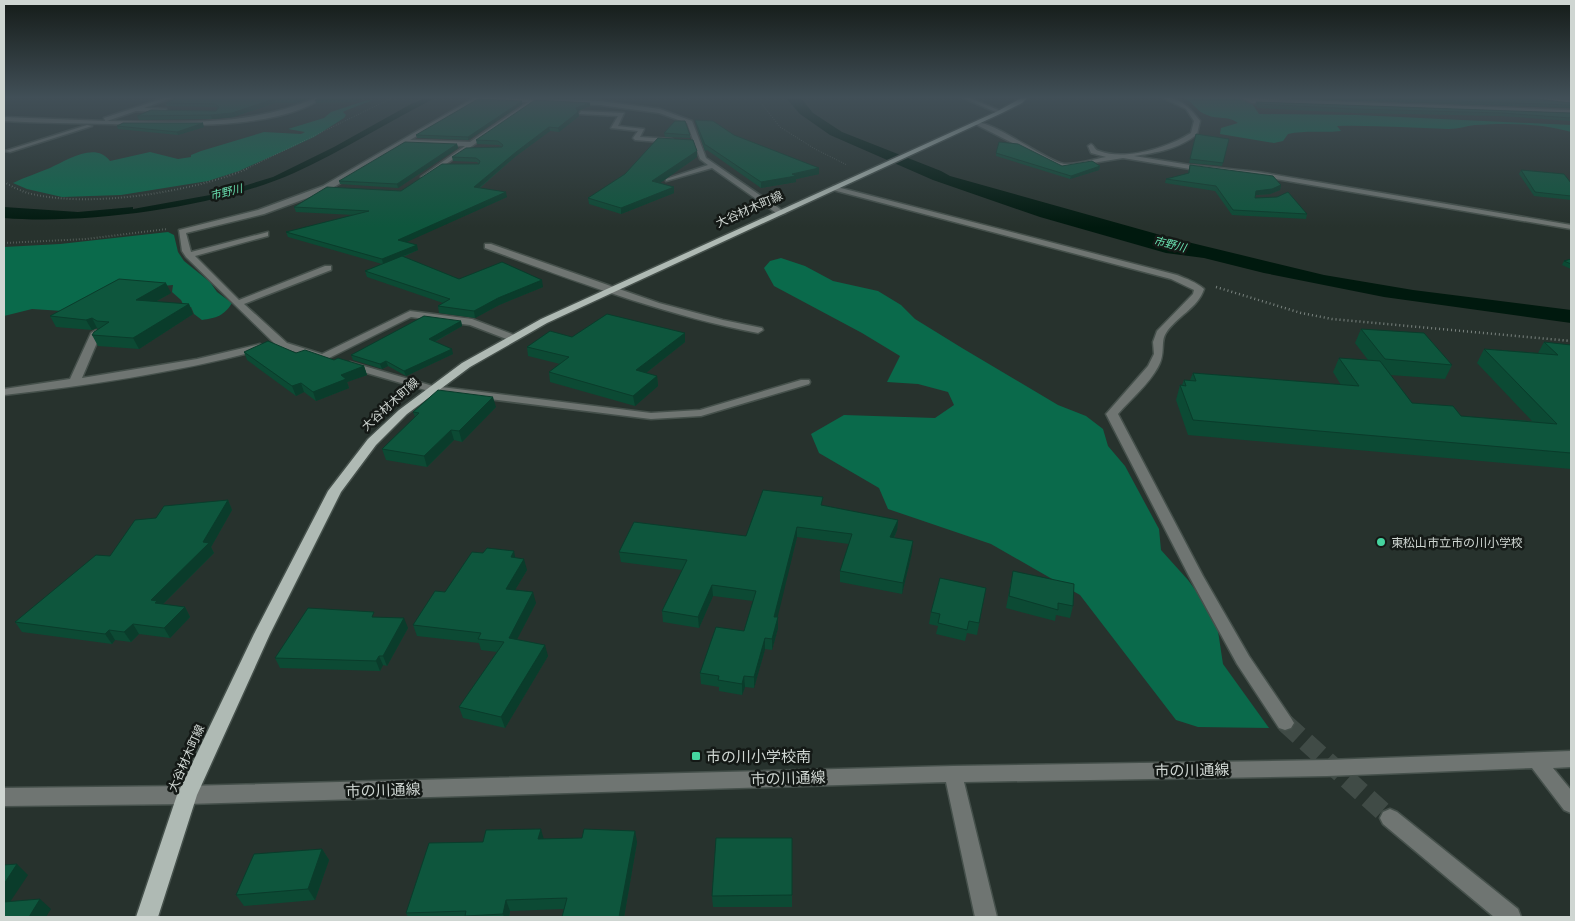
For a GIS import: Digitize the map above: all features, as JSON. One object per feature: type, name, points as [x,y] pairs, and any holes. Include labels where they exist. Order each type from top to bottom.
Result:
[{"type":"main road","name":"大谷材木町線","points":[[147,917],[187,795],[262,634],[335,492],[372,442],[403,412],[432,389],[466,365],[513,338],[610,291],[937,141]]},
{"type":"street","points":[[8,151],[39,141]]},
{"type":"street","points":[[417,181],[475,141]]},
{"type":"street","points":[[1015,141],[1062,166],[1122,157],[1172,146],[1181,141]]},
{"type":"street","points":[[482,148],[405,142],[326,188],[261,212],[182,232],[186,251],[217,284],[282,345],[432,389],[652,416],[701,413],[805,382]]},
{"type":"street","points":[[688,142],[697,142],[703,158],[782,213]]},
{"type":"street","points":[[1091,146],[1094,152],[1122,157],[1239,171],[1291,183],[1571,227]]},
{"type":"street","points":[[441,165],[459,166]]},
{"type":"street","points":[[668,180],[714,166]]},
{"type":"street","points":[[326,188],[345,189]]},
{"type":"street","points":[[836,188],[1174,276],[1199,289],[1197,295],[1161,333],[1158,342],[1159,354],[1153,368],[1112,414],[1196,576],[1243,660],[1286,723]]},
{"type":"street","points":[[189,255],[265,234]]},
{"type":"street","points":[[488,246],[610,291],[712,322],[758,330]]},
{"type":"street","points":[[239,303],[328,268]]},
{"type":"street","points":[[323,357],[410,314],[472,322],[513,338]]},
{"type":"street","points":[[75,381],[96,333]]},
{"type":"street","points":[[4,392],[228,356],[279,342]]},
{"type":"street","name":"市の川通線","points":[[4,797],[187,795],[953,774],[1327,768],[1571,759]]},
{"type":"street","points":[[1536,760],[1571,804]]},
{"type":"street","points":[[953,774],[986,917]]},
{"type":"street","points":[[1390,818],[1510,917]]},
{"type":"path","points":[[4,182],[19,191],[55,199],[124,196],[195,185],[225,178],[309,141]]},
{"type":"path","points":[[803,141],[871,172]]},
{"type":"path","points":[[4,242],[27,243],[104,238],[173,228]]},
{"type":"path","points":[[1190,283],[1234,291],[1301,313],[1332,320],[1571,341]]},
{"type":"green space","points":[[234,141],[305,141],[239,171],[208,181],[121,195],[62,197],[27,189],[13,183],[80,154],[97,153],[104,155],[110,161],[150,152],[178,159],[191,157],[191,155]]},
{"type":"green space","points":[[1262,141],[1283,141],[1274,143]]},
{"type":"green space","points":[[168,232],[174,235],[178,252],[184,261],[210,282],[217,292],[232,303],[223,314],[202,320],[194,314],[191,307],[184,306],[181,300],[172,292],[173,285],[152,287],[63,311],[32,309],[4,316],[4,247],[60,244]]},
{"type":"green space","points":[[781,258],[805,266],[833,281],[878,291],[901,305],[915,319],[962,348],[1058,405],[1086,416],[1103,429],[1108,446],[1125,466],[1159,529],[1161,550],[1188,580],[1216,618],[1223,664],[1269,728],[1198,727],[1176,720],[1080,595],[991,544],[888,509],[879,488],[819,453],[811,434],[844,415],[935,418],[954,405],[948,392],[918,384],[887,382],[900,356],[862,333],[774,286],[764,268],[770,261]]},
{"type":"water","name":"市野川","points":[[345,141],[356,141],[294,173],[263,185],[191,204],[152,211],[74,219],[4,218],[4,207],[78,212],[133,207],[133,209],[221,193],[273,177]]},
{"type":"water","name":"市野川","points":[[844,141],[865,141],[950,176],[1171,238],[1324,275],[1413,290],[1571,310],[1571,323],[1384,297],[1264,273],[1204,258],[1166,253],[1040,217],[933,180]]},
{"type":"building","points":[[498,141],[531,141],[474,187],[506,192],[398,240],[417,245],[382,259],[286,232],[369,211],[294,207],[327,187],[401,191],[442,164],[479,164],[480,161],[476,158],[452,157],[466,148],[502,147],[503,145]]},
{"type":"building","points":[[655,141],[693,141],[697,151],[652,181],[674,187],[621,208],[588,198],[625,174]]},
{"type":"building","points":[[703,141],[749,141],[819,168],[792,174],[796,176],[761,182],[705,145]]},
{"type":"building","points":[[1194,141],[1229,141],[1223,163],[1190,159]]},
{"type":"building","points":[[405,142],[457,144],[397,184],[339,181]]},
{"type":"building","points":[[999,142],[1018,144],[1062,166],[1092,161],[1100,166],[1071,176],[996,153]]},
{"type":"building","points":[[1190,165],[1273,176],[1281,185],[1272,189],[1256,191],[1255,198],[1277,197],[1288,192],[1307,214],[1233,210],[1216,186],[1166,179],[1189,173]]},
{"type":"building","points":[[1521,170],[1564,174],[1571,183],[1571,196],[1535,192]]},
{"type":"building","points":[[402,256],[459,279],[502,262],[542,280],[498,298],[474,311],[438,306],[450,299],[365,271]]},
{"type":"building","points":[[1571,259],[1571,264],[1564,261]]},
{"type":"building","points":[[119,279],[166,283],[136,300],[189,304],[133,338],[92,335],[109,322],[97,321],[92,318],[86,320],[50,316]]},
{"type":"building","points":[[607,314],[685,333],[636,370],[657,376],[633,396],[549,372],[569,357],[527,347],[550,331],[572,337]]},
{"type":"building","points":[[424,316],[461,321],[429,339],[452,349],[404,371],[386,361],[380,364],[351,355]]},
{"type":"building","points":[[1361,329],[1424,333],[1452,365],[1385,359]]},
{"type":"building","points":[[268,341],[296,353],[305,350],[334,360],[338,358],[364,366],[341,375],[346,379],[313,392],[301,383],[292,386],[244,352]]},
{"type":"building","points":[[1544,342],[1571,345],[1571,453],[1193,420],[1180,385],[1186,386],[1184,380],[1196,381],[1193,373],[1359,386],[1339,358],[1380,361],[1412,403],[1453,406],[1461,416],[1557,424],[1484,349],[1558,355]]},
{"type":"building","points":[[438,390],[493,397],[459,431],[451,430],[424,456],[382,449],[419,413],[413,412]]},
{"type":"building","points":[[763,490],[823,497],[821,505],[898,520],[890,537],[913,541],[903,583],[840,571],[852,534],[797,527],[774,617],[778,617],[772,639],[765,638],[754,677],[744,676],[742,684],[718,680],[719,676],[700,673],[716,627],[744,631],[756,591],[712,585],[698,617],[662,611],[687,560],[619,552],[634,522],[746,536]]},
{"type":"building","points":[[228,500],[203,542],[209,543],[151,600],[157,601],[155,603],[185,607],[164,628],[133,624],[124,632],[109,630],[105,634],[15,622],[96,555],[110,556],[135,520],[156,518],[164,506]]},
{"type":"building","points":[[487,548],[514,551],[511,557],[524,559],[506,589],[533,592],[509,638],[545,645],[501,717],[459,707],[504,642],[478,639],[481,633],[413,625],[435,591],[445,592],[472,552],[483,553]]},
{"type":"building","points":[[1013,571],[1074,584],[1073,606],[1058,603],[1058,610],[1009,596]]},
{"type":"building","points":[[940,578],[986,588],[979,623],[969,621],[967,630],[938,623],[940,614],[931,612]]},
{"type":"building","points":[[308,608],[374,612],[372,617],[404,618],[383,656],[379,656],[376,661],[275,658]]},
{"type":"building","points":[[541,829],[538,839],[582,838],[584,829],[635,831],[619,917],[562,917],[567,898],[506,900],[503,914],[465,916],[466,911],[406,913],[429,843],[483,842],[486,830]]},
{"type":"building","points":[[716,838],[792,838],[792,895],[712,896]]},
{"type":"building","points":[[322,849],[308,889],[236,895],[254,854]]},
{"type":"building","points":[[17,864],[4,884],[4,865]]},
{"type":"building","points":[[40,899],[29,917],[4,917],[4,902]]},
{"type":"tunnel","points":[[1285,723],[1390,818]]},
{"type":"place","name":"東松山市立市の川小学校","points":[[1381,542]]},
{"type":"place","name":"市の川小学校南","points":[[696,756]]}]
